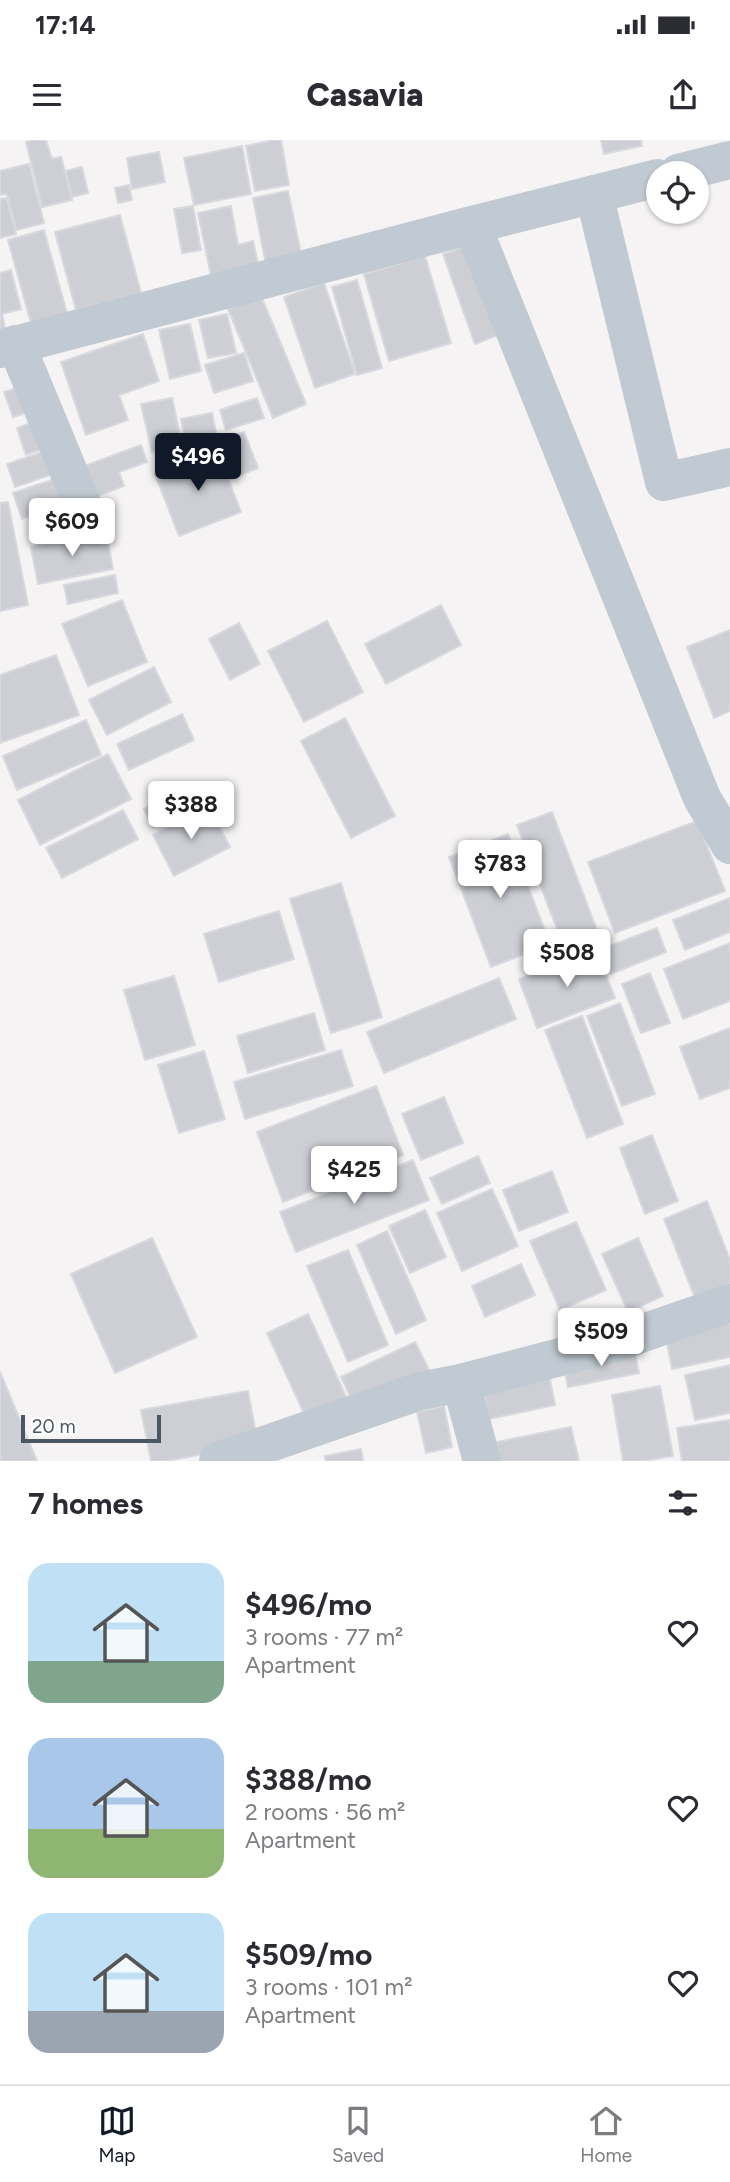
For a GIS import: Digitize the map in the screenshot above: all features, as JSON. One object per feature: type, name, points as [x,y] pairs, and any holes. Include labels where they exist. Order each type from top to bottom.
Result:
[{"type":"street","points":[[709,165],[730,160]]},
{"type":"street","points":[[92,528],[8,347],[646,181]]},
{"type":"street","points":[[594,194],[664,482],[730,467]]},
{"type":"street","points":[[472,225],[579,490]]},
{"type":"street","points":[[472,225],[716,795],[730,845]]},
{"type":"street","points":[[218,1461],[419,1391],[461,1383],[614,1343],[730,1304]]},
{"type":"street","points":[[461,1383],[482,1461]]},
{"type":"building","points":[[46,140],[52,159],[61,157],[72,200],[42,207],[26,142]]},
{"type":"building","points":[[281,140],[289,185],[255,191],[246,146]]},
{"type":"building","points":[[601,140],[641,140],[642,146],[604,154]]},
{"type":"building","points":[[242,146],[251,194],[194,205],[184,158]]},
{"type":"building","points":[[159,152],[165,182],[132,189],[127,158]]},
{"type":"building","points":[[29,164],[44,223],[16,230],[7,194],[0,195],[0,171]]},
{"type":"building","points":[[82,167],[88,193],[72,197],[66,171]]},
{"type":"building","points":[[129,185],[132,200],[118,203],[115,188]]},
{"type":"building","points":[[288,191],[303,263],[267,270],[253,198]]},
{"type":"building","points":[[7,198],[16,234],[0,238],[0,199]]},
{"type":"building","points":[[193,206],[201,250],[182,253],[174,209]]},
{"type":"building","points":[[231,206],[238,245],[253,241],[260,272],[212,281],[198,213]]},
{"type":"building","points":[[120,215],[141,293],[76,310],[55,232]]},
{"type":"building","points":[[44,230],[68,317],[32,327],[8,240]]},
{"type":"building","points":[[469,245],[501,334],[475,344],[443,254]]},
{"type":"building","points":[[425,256],[451,343],[389,361],[364,274]]},
{"type":"building","points":[[11,270],[21,309],[2,314],[7,336],[0,338],[0,273]]},
{"type":"building","points":[[357,280],[382,368],[357,375],[332,287]]},
{"type":"building","points":[[324,283],[355,374],[315,388],[284,297]]},
{"type":"building","points":[[261,296],[306,404],[273,418],[228,309]]},
{"type":"building","points":[[227,314],[236,353],[208,358],[199,320]]},
{"type":"building","points":[[190,324],[201,371],[170,379],[159,330]]},
{"type":"building","points":[[143,334],[159,381],[119,395],[128,420],[86,435],[61,362]]},
{"type":"building","points":[[244,353],[253,381],[214,393],[205,365]]},
{"type":"building","points":[[24,386],[32,411],[13,417],[4,392]]},
{"type":"building","points":[[172,398],[182,444],[152,452],[141,404]]},
{"type":"building","points":[[257,398],[264,418],[226,430],[220,410]]},
{"type":"building","points":[[212,413],[217,438],[186,445],[181,419]]},
{"type":"building","points":[[39,420],[48,447],[26,455],[17,428]]},
{"type":"building","points":[[244,432],[258,468],[231,479],[218,441]]},
{"type":"building","points":[[141,445],[147,462],[119,472],[124,486],[95,497],[84,466]]},
{"type":"building","points":[[51,449],[59,472],[15,487],[7,464]]},
{"type":"building","points":[[217,450],[241,512],[179,536],[155,474]]},
{"type":"building","points":[[64,476],[73,502],[22,519],[13,493]]},
{"type":"building","points":[[8,502],[28,605],[0,611],[0,503]]},
{"type":"building","points":[[106,532],[113,569],[38,584],[31,547]]},
{"type":"building","points":[[115,575],[118,593],[68,604],[64,585]]},
{"type":"building","points":[[122,600],[147,662],[88,686],[62,624]]},
{"type":"building","points":[[441,605],[461,645],[386,684],[365,644]]},
{"type":"building","points":[[327,621],[363,692],[304,722],[268,651]]},
{"type":"building","points":[[239,623],[260,664],[230,680],[209,639]]},
{"type":"building","points":[[730,630],[730,711],[714,718],[687,647]]},
{"type":"building","points":[[56,655],[79,715],[0,743],[0,675]]},
{"type":"building","points":[[154,667],[171,702],[107,735],[89,700]]},
{"type":"building","points":[[182,714],[194,740],[129,770],[117,744]]},
{"type":"building","points":[[345,718],[395,816],[351,838],[301,741]]},
{"type":"building","points":[[86,720],[101,755],[17,790],[3,756]]},
{"type":"building","points":[[108,754],[131,799],[40,845],[18,800]]},
{"type":"building","points":[[195,783],[204,801],[153,827],[144,809]]},
{"type":"building","points":[[209,807],[230,847],[174,876],[153,835]]},
{"type":"building","points":[[123,810],[138,839],[62,878],[46,848]]},
{"type":"building","points":[[552,812],[600,938],[566,952],[517,825]]},
{"type":"building","points":[[697,821],[725,891],[615,933],[588,862]]},
{"type":"building","points":[[508,834],[550,944],[491,967],[449,857]]},
{"type":"building","points":[[341,883],[382,1017],[331,1033],[290,899]]},
{"type":"building","points":[[730,898],[730,932],[685,950],[673,920]]},
{"type":"building","points":[[279,911],[294,959],[219,982],[204,934]]},
{"type":"building","points":[[657,928],[666,952],[611,974],[601,949]]},
{"type":"building","points":[[730,943],[730,1001],[683,1019],[664,969]]},
{"type":"building","points":[[596,950],[615,998],[537,1028],[519,979]]},
{"type":"building","points":[[650,973],[670,1023],[641,1033],[622,984]]},
{"type":"building","points":[[174,976],[195,1045],[145,1060],[124,990]]},
{"type":"building","points":[[499,978],[516,1019],[384,1073],[367,1032]]},
{"type":"building","points":[[620,1003],[655,1094],[622,1106],[587,1016]]},
{"type":"building","points":[[314,1013],[325,1050],[248,1073],[237,1036]]},
{"type":"building","points":[[582,1016],[623,1124],[587,1138],[545,1030]]},
{"type":"building","points":[[730,1028],[730,1088],[700,1099],[680,1047]]},
{"type":"building","points":[[341,1050],[353,1086],[245,1119],[234,1082]]},
{"type":"building","points":[[204,1051],[225,1119],[179,1133],[158,1065]]},
{"type":"building","points":[[376,1086],[403,1155],[283,1202],[257,1132]]},
{"type":"building","points":[[444,1097],[463,1143],[421,1160],[402,1114]]},
{"type":"building","points":[[652,1135],[678,1201],[645,1214],[620,1148]]},
{"type":"building","points":[[478,1156],[490,1183],[442,1204],[430,1178]]},
{"type":"building","points":[[413,1160],[429,1200],[296,1252],[280,1212]]},
{"type":"building","points":[[552,1171],[568,1212],[519,1231],[503,1190]]},
{"type":"building","points":[[492,1189],[518,1246],[462,1271],[437,1213]]},
{"type":"building","points":[[707,1201],[730,1260],[730,1285],[695,1298],[664,1219]]},
{"type":"building","points":[[425,1210],[446,1257],[410,1273],[389,1226]]},
{"type":"building","points":[[576,1222],[606,1290],[560,1310],[530,1241]]},
{"type":"building","points":[[387,1231],[426,1320],[396,1334],[357,1245]]},
{"type":"building","points":[[152,1238],[197,1337],[115,1373],[71,1274]]},
{"type":"building","points":[[638,1238],[663,1296],[628,1312],[602,1254]]},
{"type":"building","points":[[348,1250],[388,1345],[348,1362],[307,1266]]},
{"type":"building","points":[[521,1264],[535,1295],[485,1317],[472,1286]]},
{"type":"building","points":[[308,1314],[349,1403],[308,1422],[267,1333]]},
{"type":"building","points":[[730,1318],[730,1357],[672,1369],[665,1332]]},
{"type":"building","points":[[415,1342],[431,1374],[356,1409],[341,1377]]},
{"type":"building","points":[[634,1348],[639,1373],[568,1387],[563,1362]]},
{"type":"building","points":[[730,1365],[730,1413],[695,1420],[685,1375]]},
{"type":"building","points":[[548,1369],[555,1405],[489,1419],[482,1382]]},
{"type":"building","points":[[0,1372],[37,1461],[0,1461]]},
{"type":"building","points":[[660,1386],[673,1456],[623,1461],[612,1395]]},
{"type":"building","points":[[248,1391],[258,1444],[166,1461],[151,1461],[141,1410]]},
{"type":"building","points":[[444,1406],[452,1447],[426,1453],[417,1412]]},
{"type":"building","points":[[730,1420],[730,1461],[682,1461],[677,1428]]},
{"type":"building","points":[[571,1427],[579,1461],[500,1461],[497,1442]]},
{"type":"building","points":[[361,1449],[363,1461],[326,1461],[325,1456]]}]
